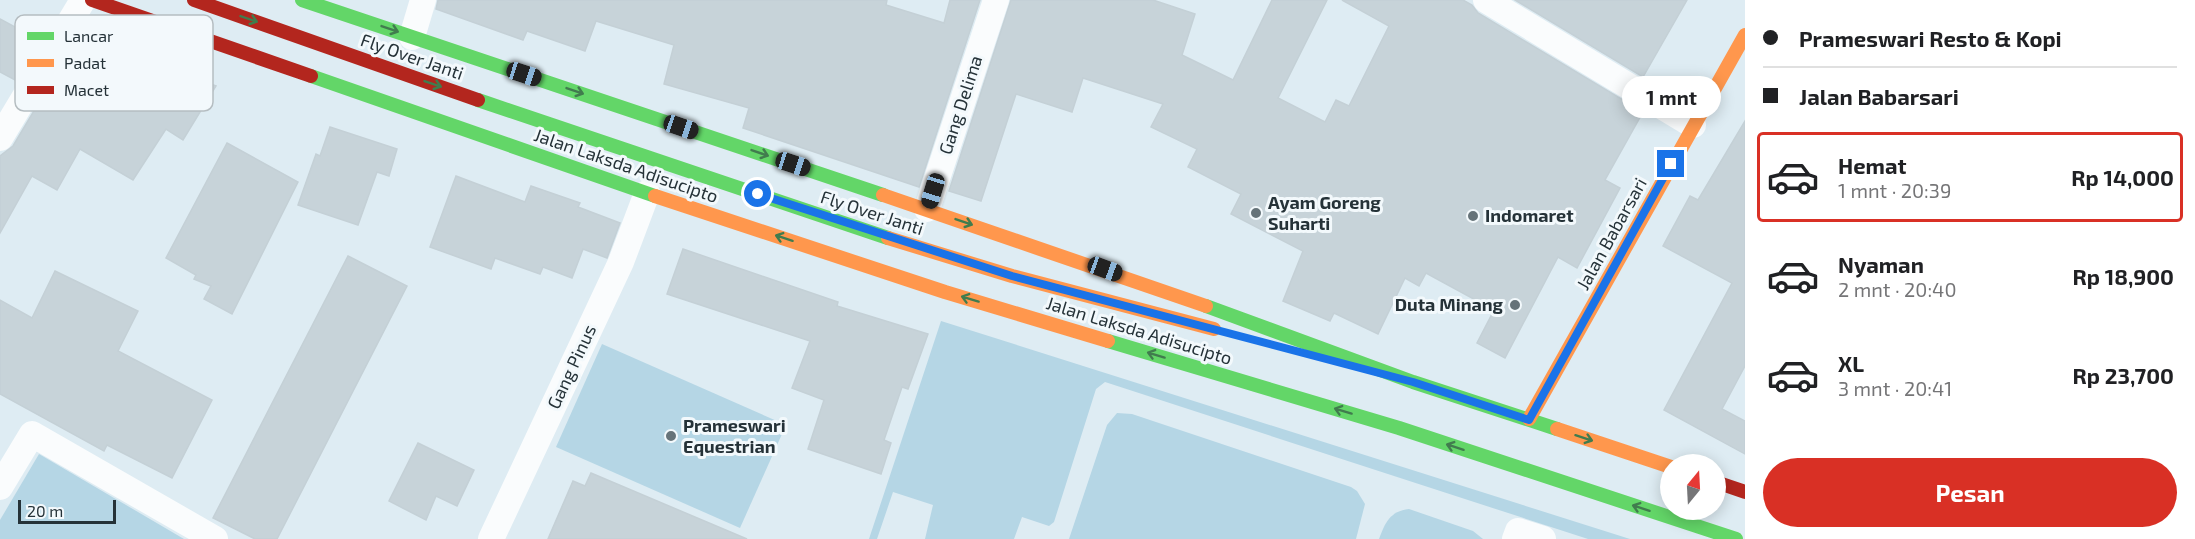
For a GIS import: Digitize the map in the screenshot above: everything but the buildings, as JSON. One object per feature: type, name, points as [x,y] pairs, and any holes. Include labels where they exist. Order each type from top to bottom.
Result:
[{"type":"main road","name":"Jalan Laksda Adisucipto","points":[[92,0],[135,15]]},
{"type":"main road","name":"Fly Over Janti","points":[[194,0],[514,113],[880,235],[1012,276],[1228,333]]},
{"type":"main road","points":[[291,0],[334,11]]},
{"type":"main road","points":[[302,0],[1105,269],[1413,382],[1660,463]]},
{"type":"main road","points":[[159,9],[172,15]]},
{"type":"main road","points":[[213,33],[312,77]]},
{"type":"main road","name":"Jalan Babarsari","points":[[1529,420],[1745,35]]},
{"type":"main road","name":"Jalan Laksda Adisucipto","points":[[213,42],[647,193],[945,292],[1399,428],[1736,539]]},
{"type":"main road","points":[[1271,345],[1413,382]]},
{"type":"main road","points":[[1726,485],[1745,492]]},
{"type":"street","points":[[74,15],[83,0]]},
{"type":"street","points":[[412,37],[423,0]]},
{"type":"street","name":"Gang Delima","points":[[927,209],[996,0]]},
{"type":"street","points":[[1486,0],[1693,125]]},
{"type":"street","points":[[0,138],[16,111]]},
{"type":"street","name":"Gang Pinus","points":[[491,539],[621,262],[647,193]]},
{"type":"street","points":[[0,487],[32,434],[215,539]]},
{"type":"street","points":[[1515,539],[1518,531],[1543,539]]},
{"type":"shaded area","points":[[941,321],[1630,539],[1588,539],[1105,382],[1096,389],[1054,522],[1049,526],[1022,517],[1014,539],[925,539],[933,505],[893,492],[877,539],[869,539]]},
{"type":"shaded area","name":"Prameswari Equestrian","points":[[602,344],[786,425],[740,528],[556,447]]},
{"type":"shaded area","points":[[1117,413],[1132,414],[1351,487],[1357,491],[1365,504],[1356,539],[1069,539],[1107,425]]},
{"type":"shaded area","points":[[39,454],[184,539],[0,539],[0,520]]},
{"type":"shaded area","points":[[1409,509],[1473,531],[1483,539],[1379,539],[1393,515]]},
{"type":"traffic: fast","points":[[302,0],[883,195]]},
{"type":"traffic: fast","points":[[311,76],[655,196]]},
{"type":"traffic: fast","points":[[478,100],[888,238]]},
{"type":"traffic: fast","points":[[1206,306],[1413,382],[1557,429]]},
{"type":"traffic: fast","points":[[1108,341],[1399,428],[1736,539]]},
{"type":"traffic: slow","points":[[1529,419],[1745,35]]},
{"type":"traffic: slow","points":[[883,195],[1206,306]]},
{"type":"traffic: slow","points":[[655,196],[945,292],[1108,341]]},
{"type":"traffic: slow","points":[[888,238],[1012,276],[1214,329]]},
{"type":"traffic: slow","points":[[1557,429],[1660,463]]},
{"type":"traffic: jam","points":[[92,0],[135,15]]},
{"type":"traffic: jam","points":[[194,0],[478,100]]},
{"type":"traffic: jam","points":[[213,42],[311,76]]},
{"type":"traffic: jam","points":[[1726,485],[1745,492]]},
{"type":"place","name":"Ayam Goreng Suharti","points":[[1256,213]]},
{"type":"place","name":"Indomaret","points":[[1473,216]]},
{"type":"place","name":"Duta Minang","points":[[1515,305]]},
{"type":"place","name":"Prameswari Equestrian","points":[[671,436]]},
{"type":"route","points":[[758,194],[1012,276],[1413,382],[1529,420],[1671,164]]}]
